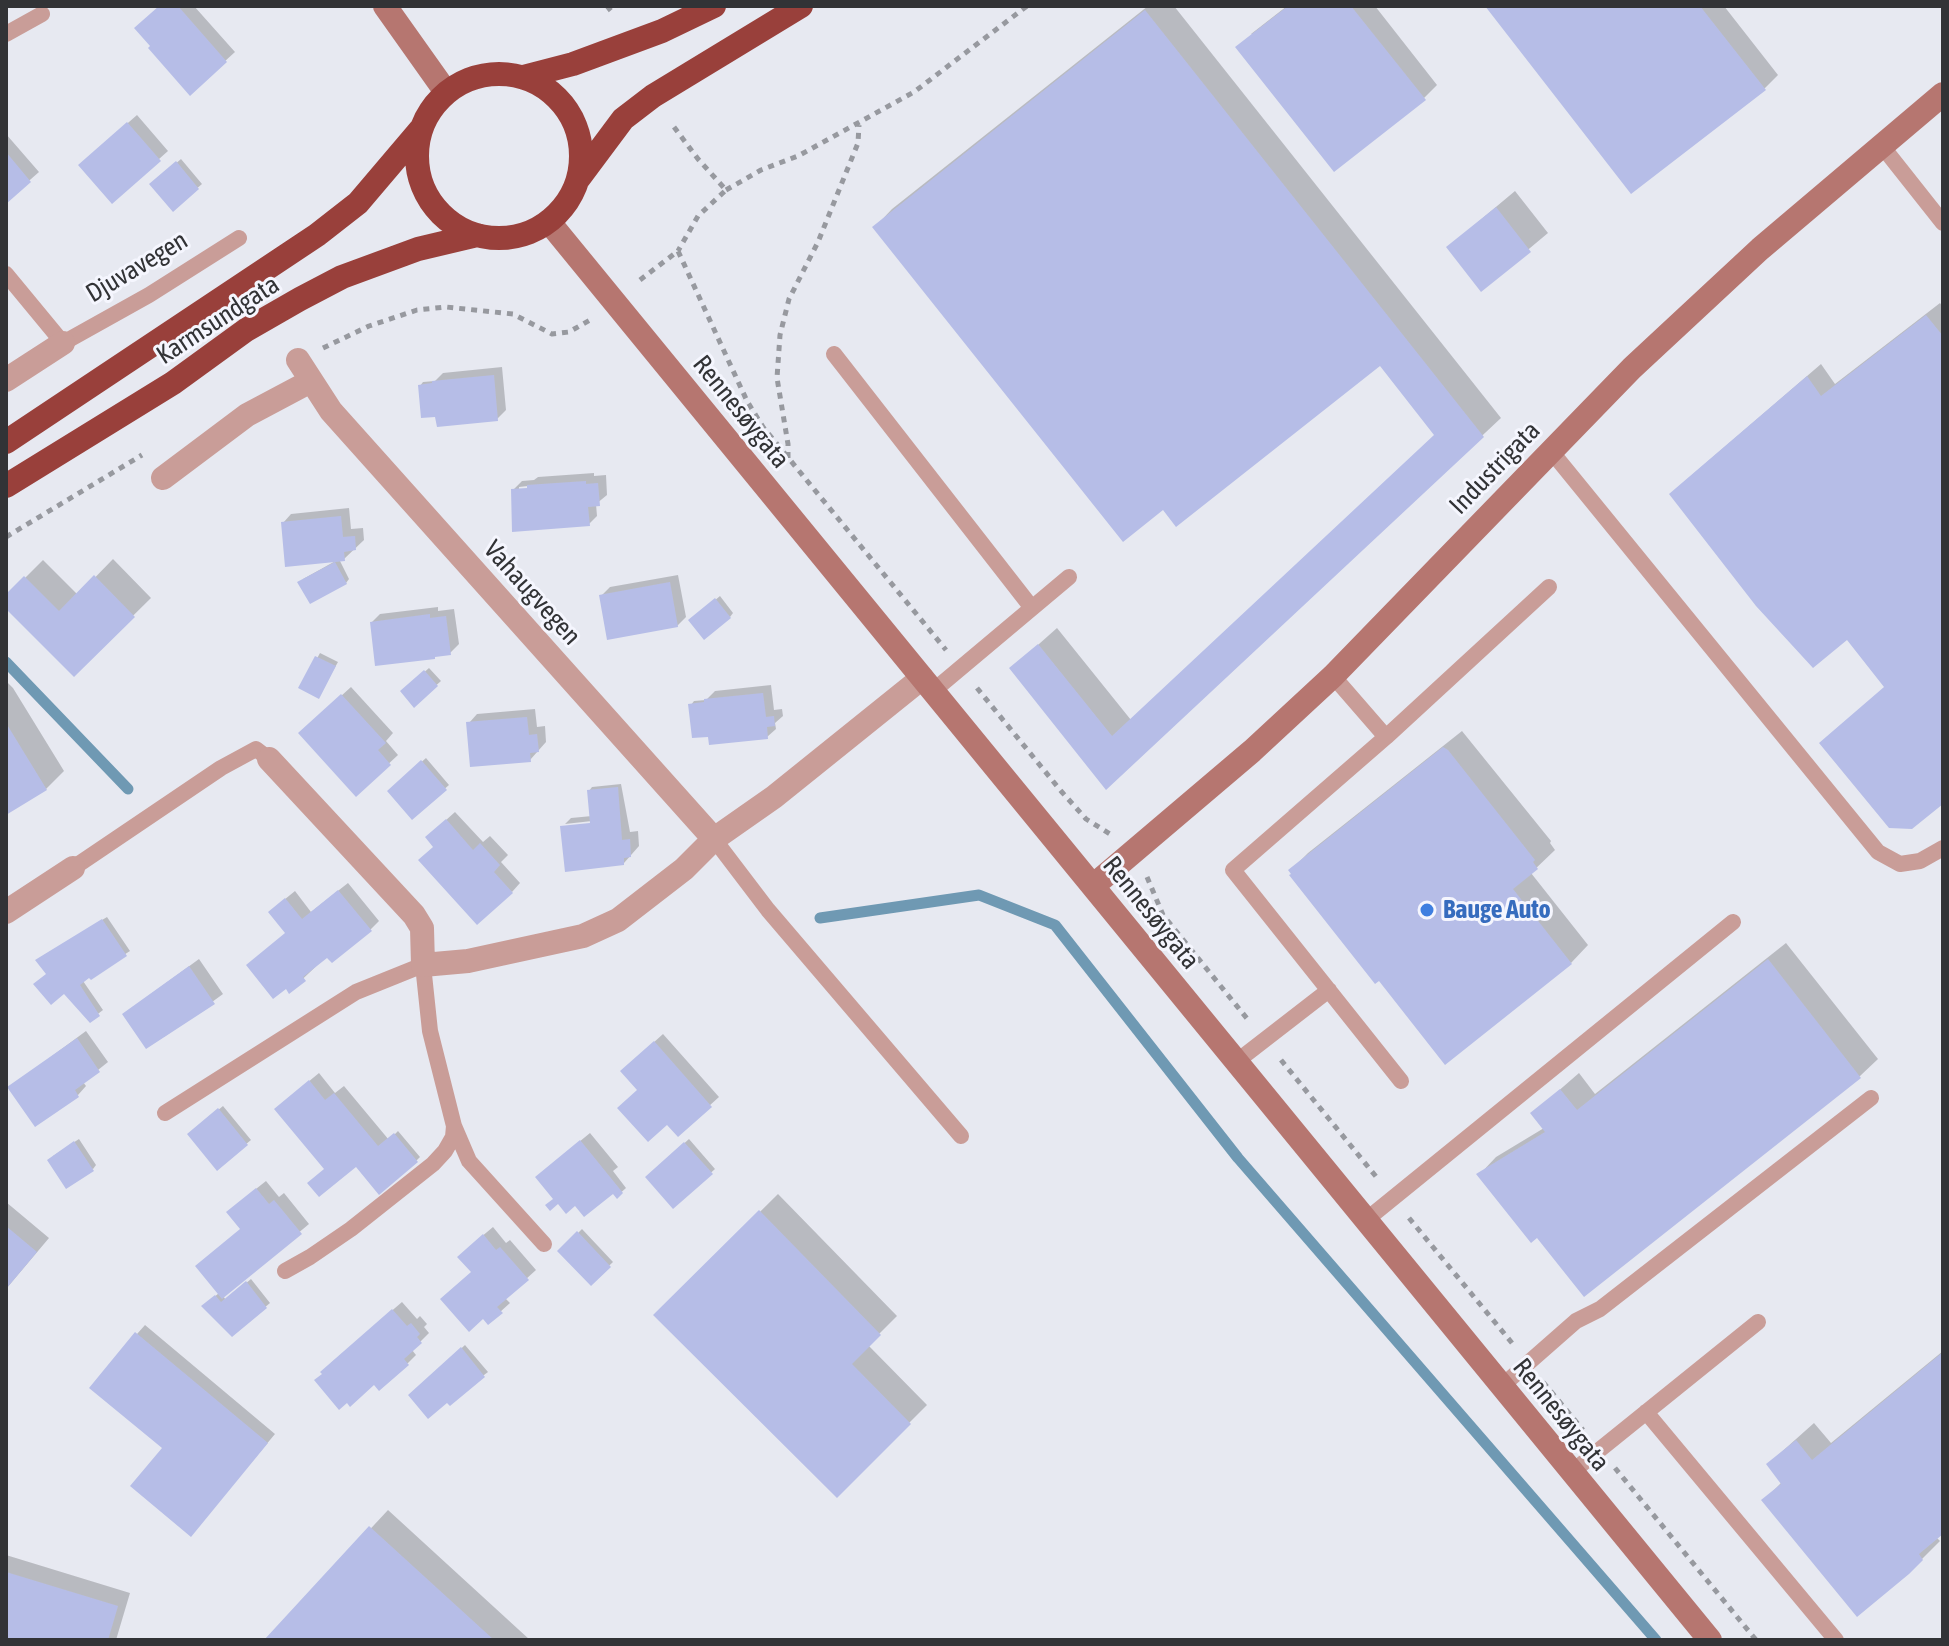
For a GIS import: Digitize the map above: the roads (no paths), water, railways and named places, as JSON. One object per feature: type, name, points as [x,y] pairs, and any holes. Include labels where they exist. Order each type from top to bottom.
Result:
[{"type":"highway","points":[[523,77],[573,64],[662,31],[714,6]]},
{"type":"highway","points":[[578,180],[581,162],[576,125],[555,95],[523,77],[491,73],[474,77],[446,92],[420,130],[416,159],[418,174],[430,201],[450,222],[491,238],[521,236],[549,222],[566,203],[578,180],[623,119],[653,96],[801,6]]},
{"type":"highway","name":"Karmsundgata","points":[[6,442],[317,235],[358,203],[420,130]]},
{"type":"highway","name":"Karmsundgata","points":[[6,486],[173,383],[246,330],[300,299],[342,277],[393,258],[477,235]]},
{"type":"street","points":[[385,6],[446,92]]},
{"type":"street","name":"Industrigata","points":[[1093,886],[1252,751],[1333,676],[1632,368],[1760,249],[1943,94]]},
{"type":"street","name":"Rennesøygata","points":[[549,222],[1710,1640]]},
{"type":"street","name":"Djuvavegen","points":[[6,380],[63,343]]},
{"type":"street","name":"Vahaugvegen","points":[[298,360],[331,411],[714,839]]},
{"type":"street","points":[[163,478],[247,415],[311,381]]},
{"type":"street","points":[[269,759],[414,915],[422,928],[423,965],[468,961],[536,948],[601,929],[618,920],[684,869],[714,839],[927,685]]},
{"type":"street","points":[[6,912],[73,868]]},
{"type":"lane","points":[[6,34],[42,14]]},
{"type":"lane","points":[[1882,146],[1940,212]]},
{"type":"lane","name":"Djuvavegen","points":[[63,343],[149,295],[239,238]]},
{"type":"lane","points":[[6,274],[63,343]]},
{"type":"lane","points":[[834,354],[1032,608]]},
{"type":"lane","points":[[1551,451],[1878,852],[1900,864],[1920,861],[1943,848]]},
{"type":"lane","points":[[927,685],[961,668],[1069,577]]},
{"type":"lane","points":[[1401,1081],[1233,870],[1386,737],[1549,587]]},
{"type":"lane","points":[[1333,676],[1386,737]]},
{"type":"lane","points":[[73,868],[221,768],[256,749],[269,759]]},
{"type":"lane","name":"Vahaugvegen","points":[[714,839],[768,910],[961,1136]]},
{"type":"lane","points":[[1366,1220],[1733,922]]},
{"type":"lane","points":[[165,1113],[356,992],[423,965],[430,1031],[454,1126],[469,1161],[544,1244]]},
{"type":"lane","points":[[1236,1062],[1329,990]]},
{"type":"lane","points":[[1502,1386],[1576,1321],[1600,1309],[1871,1098]]},
{"type":"lane","points":[[285,1271],[351,1229],[433,1164],[453,1137],[454,1126]]},
{"type":"lane","points":[[1572,1472],[1758,1322]]},
{"type":"lane","points":[[1646,1412],[1836,1640]]},
{"type":"waterway","points":[[6,662],[128,789]]},
{"type":"waterway","points":[[820,918],[979,895],[1055,925],[1238,1158],[1656,1640]]},
{"type":"place","name":"Bauge Auto","points":[[1427,910]]}]
